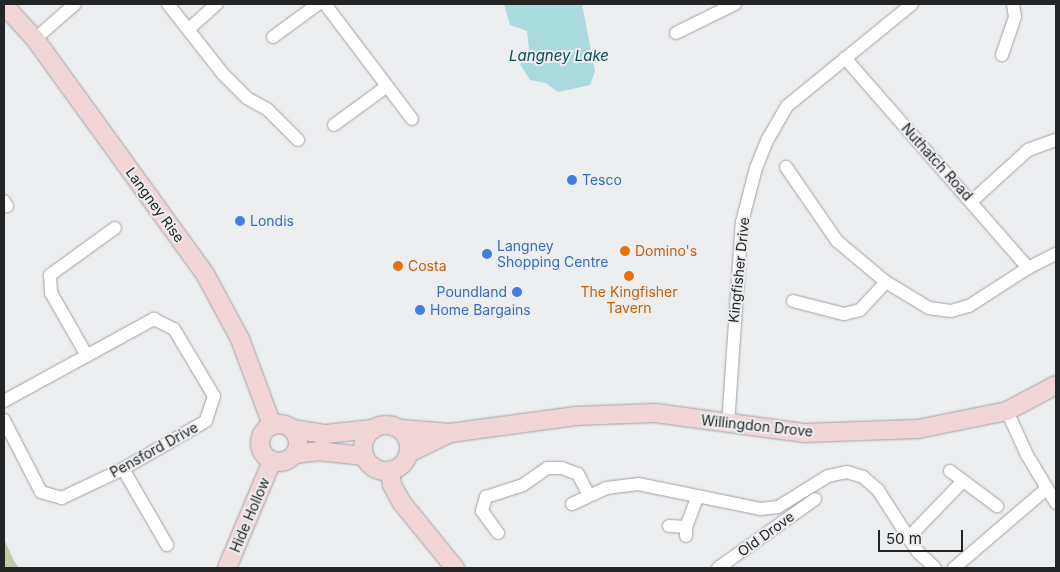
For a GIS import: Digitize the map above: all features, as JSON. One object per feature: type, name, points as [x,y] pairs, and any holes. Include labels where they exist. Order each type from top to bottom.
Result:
[{"type":"main road","name":"Langney Rise","points":[[4,5],[35,39],[205,274],[240,339],[272,425]]},
{"type":"main road","name":"Willingdon Drove","points":[[401,429],[450,433],[576,416],[655,413],[728,425],[804,432],[875,432],[956,424],[1007,411],[1056,385]]},
{"type":"main road","points":[[364,456],[318,451],[296,454],[285,462],[272,461],[260,446],[262,434],[272,425],[283,424],[293,429],[326,434],[372,429],[387,424],[401,429],[409,440],[409,454],[402,465],[390,471],[372,466],[364,456],[364,441],[372,429]]},
{"type":"main road","points":[[293,429],[298,441],[296,454]]},
{"type":"main road","name":"Willingdon Drove","points":[[409,454],[450,433]]},
{"type":"main road","name":"Hide Hollow","points":[[227,568],[272,461]]},
{"type":"main road","points":[[390,471],[392,484],[402,503],[455,568]]},
{"type":"street","points":[[35,39],[74,4]]},
{"type":"street","points":[[168,4],[190,28],[223,74],[247,98],[267,109],[298,140]]},
{"type":"street","points":[[190,28],[217,4]]},
{"type":"street","points":[[273,37],[318,4]]},
{"type":"street","points":[[325,4],[386,88],[412,119]]},
{"type":"street","points":[[676,33],[734,4]]},
{"type":"street","points":[[1002,55],[1015,17],[1013,4]]},
{"type":"street","name":"Kingfisher Drive","points":[[728,425],[742,222],[756,168],[768,139],[788,106],[908,5]]},
{"type":"street","name":"Nuthatch Road","points":[[845,58],[972,201],[1028,268]]},
{"type":"street","points":[[334,125],[386,88]]},
{"type":"street","points":[[972,201],[1028,150],[1056,140]]},
{"type":"street","points":[[786,167],[837,241],[886,282],[930,308],[951,311],[969,306],[1028,268],[1056,254]]},
{"type":"street","points":[[86,354],[51,293],[50,275],[115,228]]},
{"type":"street","points":[[794,301],[844,314],[860,310],[886,282]]},
{"type":"street","name":"Pensford Drive","points":[[4,401],[86,354],[154,319],[174,329],[214,396],[206,421],[123,469],[62,498],[41,492],[4,420]]},
{"type":"street","points":[[1007,411],[1045,490],[1056,503]]},
{"type":"street","points":[[498,533],[482,511],[486,497],[523,486],[547,468],[562,468],[578,474],[588,494]]},
{"type":"street","points":[[123,469],[166,545]]},
{"type":"street","points":[[950,471],[997,506]]},
{"type":"street","points":[[572,504],[588,494],[606,488],[638,484],[761,509],[778,507],[828,476],[848,472],[863,477],[878,490],[908,538],[935,568]]},
{"type":"street","points":[[908,538],[963,481]]},
{"type":"street","points":[[959,564],[1045,490]]},
{"type":"street","points":[[669,526],[686,532],[698,496]]},
{"type":"street","name":"Old Drove","points":[[718,568],[815,499]]},
{"type":"street","points":[[959,564],[974,568]]},
{"type":"green space","points":[[4,539],[14,561],[19,568],[4,568]]},
{"type":"water","name":"Langney Lake","points":[[504,4],[582,4],[595,71],[590,85],[558,92],[546,83],[530,80],[520,64],[529,49],[527,31],[510,25]]},
{"type":"place","name":"Tesco","points":[[572,180]]},
{"type":"place","name":"Londis","points":[[240,221]]},
{"type":"place","name":"Domino's","points":[[625,251]]},
{"type":"place","name":"Langney Shopping Centre","points":[[487,254]]},
{"type":"place","name":"Costa","points":[[398,266]]},
{"type":"place","name":"The Kingfisher Tavern","points":[[629,276]]},
{"type":"place","name":"Poundland","points":[[517,292]]},
{"type":"place","name":"Home Bargains","points":[[420,310]]}]
